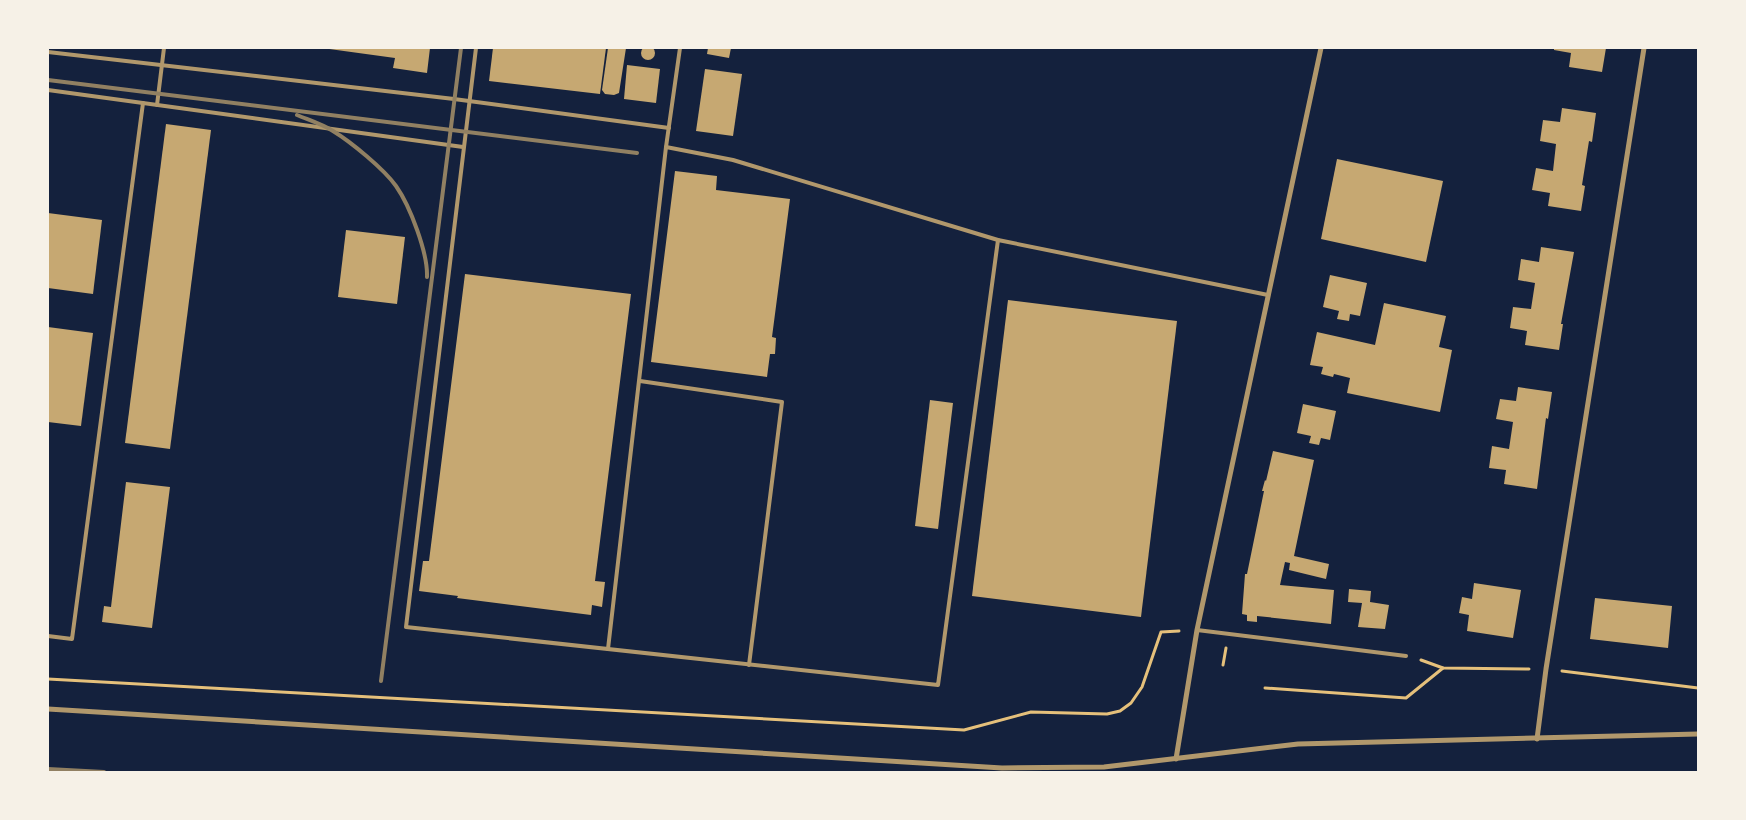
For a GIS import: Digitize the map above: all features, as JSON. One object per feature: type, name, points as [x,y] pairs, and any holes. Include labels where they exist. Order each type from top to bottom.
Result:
[{"type":"street","points":[[1176,759],[1197,630],[1321,48]]},
{"type":"street","points":[[1537,739],[1546,669],[1644,48]]},
{"type":"street","points":[[48,709],[1002,768],[1104,768],[1298,744],[1698,734]]},
{"type":"lane","points":[[157,105],[164,48]]},
{"type":"lane","points":[[476,48],[406,627],[938,685],[998,240]]},
{"type":"lane","points":[[608,649],[666,147],[680,48]]},
{"type":"lane","points":[[48,52],[469,101],[669,128]]},
{"type":"lane","points":[[48,90],[463,147]]},
{"type":"lane","points":[[48,636],[72,639],[144,103]]},
{"type":"lane","points":[[666,147],[733,160],[998,240],[1268,294]]},
{"type":"lane","points":[[640,381],[782,402],[749,665]]},
{"type":"lane","points":[[1197,630],[1406,656]]},
{"type":"path","points":[[48,678],[964,730],[1031,712],[1107,714],[1120,711],[1131,703],[1142,687],[1161,632],[1197,630]]},
{"type":"path","points":[[1406,656],[1444,668],[1546,669],[1698,688]]},
{"type":"path","points":[[1265,688],[1406,698],[1444,668]]},
{"type":"building","points":[[648,46],[653,48],[655,53],[653,58],[648,60],[643,58],[641,53],[643,48]]},
{"type":"building","points":[[322,48],[430,48],[427,73],[393,68],[395,58]]},
{"type":"building","points":[[493,48],[606,48],[600,94],[489,81]]},
{"type":"building","points":[[608,48],[626,48],[619,93],[614,95],[605,94],[602,90]]},
{"type":"building","points":[[708,48],[731,48],[729,58],[707,54]]},
{"type":"building","points":[[1554,48],[1606,48],[1602,72],[1569,67],[1571,53],[1554,50]]},
{"type":"building","points":[[627,65],[660,69],[656,103],[624,99]]},
{"type":"building","points":[[705,69],[742,74],[733,136],[696,131]]},
{"type":"building","points":[[1562,108],[1596,113],[1592,142],[1589,141],[1582,185],[1585,186],[1581,211],[1548,206],[1550,193],[1532,190],[1536,168],[1553,171],[1556,144],[1540,141],[1543,120],[1560,122]]},
{"type":"building","points":[[166,124],[211,130],[170,449],[125,443]]},
{"type":"building","points":[[1337,159],[1443,181],[1426,262],[1321,239]]},
{"type":"building","points":[[675,171],[717,176],[716,190],[790,199],[772,337],[776,338],[775,354],[770,354],[767,377],[651,362]]},
{"type":"building","points":[[48,213],[102,220],[93,294],[48,288]]},
{"type":"building","points":[[346,230],[405,237],[397,304],[338,297]]},
{"type":"building","points":[[1541,247],[1574,252],[1561,324],[1563,324],[1559,350],[1525,345],[1527,331],[1510,328],[1513,307],[1531,309],[1535,283],[1518,280],[1521,259],[1539,262]]},
{"type":"building","points":[[465,274],[631,294],[595,581],[605,582],[602,607],[592,605],[591,615],[457,598],[458,596],[419,591],[423,561],[429,561]]},
{"type":"building","points":[[1330,275],[1367,283],[1360,316],[1350,314],[1349,321],[1337,319],[1339,311],[1323,307]]},
{"type":"building","points":[[1008,300],[1177,321],[1141,617],[972,596]]},
{"type":"building","points":[[1384,303],[1446,316],[1439,347],[1452,350],[1440,412],[1347,393],[1350,378],[1334,374],[1333,377],[1321,374],[1323,367],[1310,365],[1317,332],[1375,345]]},
{"type":"building","points":[[48,327],[93,333],[81,426],[48,422]]},
{"type":"building","points":[[1518,387],[1552,392],[1548,419],[1546,418],[1537,489],[1504,484],[1506,470],[1489,468],[1492,446],[1509,449],[1513,422],[1496,419],[1500,399],[1516,401]]},
{"type":"building","points":[[930,400],[953,403],[938,529],[915,526]]},
{"type":"building","points":[[1303,404],[1336,411],[1330,440],[1321,438],[1319,445],[1309,443],[1311,436],[1297,433]]},
{"type":"building","points":[[1273,451],[1314,460],[1294,556],[1329,564],[1326,579],[1289,570],[1290,563],[1285,562],[1280,585],[1334,590],[1331,624],[1257,616],[1257,622],[1247,621],[1247,615],[1242,614],[1245,574],[1247,574],[1264,491],[1262,491]]},
{"type":"building","points":[[126,482],[170,487],[152,628],[102,622],[104,606],[111,607]]},
{"type":"building","points":[[1474,583],[1521,590],[1513,638],[1467,631],[1469,615],[1459,613],[1462,597],[1472,599]]},
{"type":"building","points":[[1349,589],[1371,591],[1370,602],[1389,605],[1385,629],[1358,627],[1362,603],[1348,602]]},
{"type":"building","points":[[1595,598],[1672,606],[1668,648],[1590,639]]},
{"type":"railway","points":[[381,681],[461,48]]},
{"type":"railway","points":[[48,80],[637,153]]},
{"type":"railway","points":[[297,115],[324,126],[340,136],[367,156],[391,179],[401,195],[417,230],[425,255],[427,277]]},
{"type":"railway","points":[[48,769],[104,772]]}]
